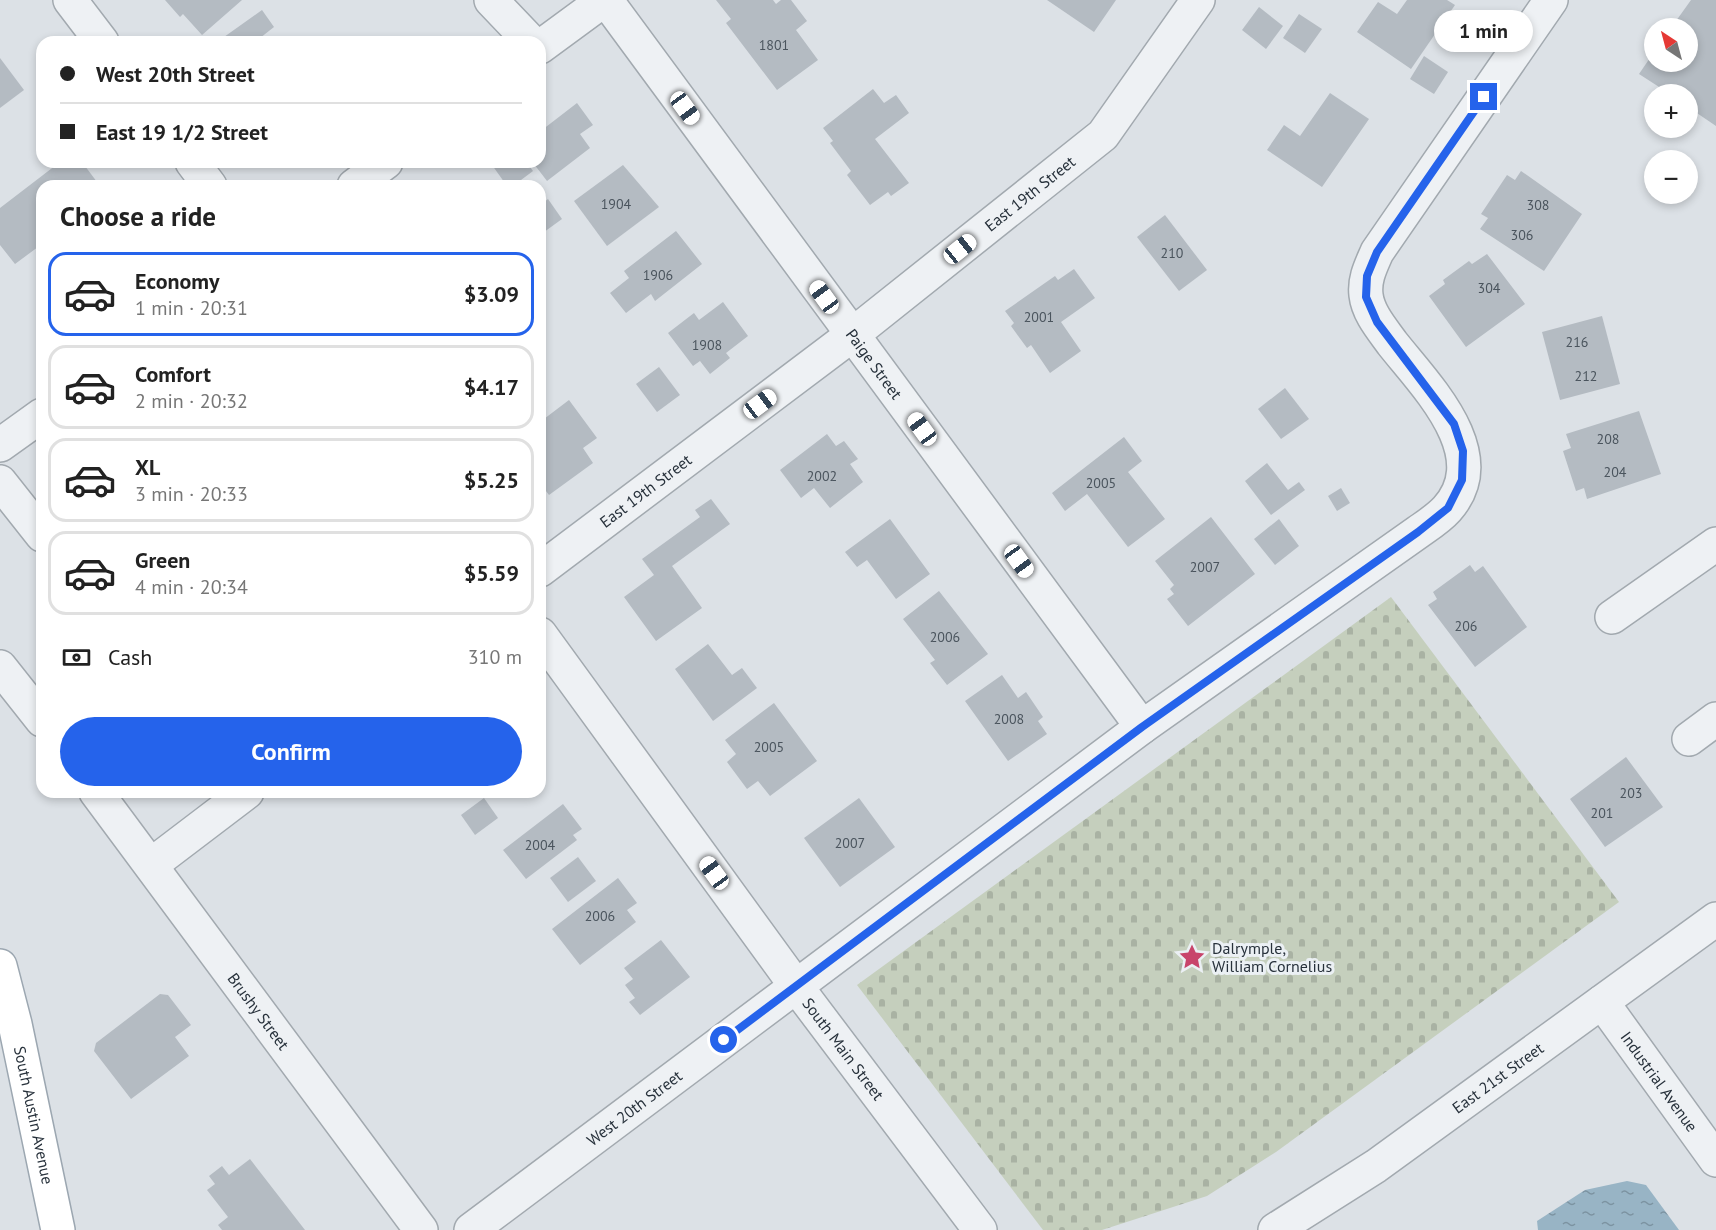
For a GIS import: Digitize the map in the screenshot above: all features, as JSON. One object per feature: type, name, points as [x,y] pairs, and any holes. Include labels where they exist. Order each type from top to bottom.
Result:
[{"type":"main road","name":"South Austin Avenue","points":[[0,966],[8,1026],[58,1230]]},
{"type":"street","points":[[70,0],[97,36]]},
{"type":"street","points":[[492,0],[525,36]]},
{"type":"street","points":[[546,44],[605,0]]},
{"type":"street","name":"Paige Street","points":[[605,0],[1142,727]]},
{"type":"street","name":"East 19th Street","points":[[546,565],[852,335],[1103,135],[1198,0]]},
{"type":"street","name":"West 20th Street","points":[[471,1230],[1142,727],[1409,539],[1448,508],[1462,480],[1463,451],[1454,424],[1377,322],[1366,297],[1367,276],[1377,252],[1551,0]]},
{"type":"street","points":[[362,180],[378,168]]},
{"type":"street","points":[[0,446],[36,419]]},
{"type":"street","points":[[0,482],[36,527]]},
{"type":"street","points":[[1612,617],[1716,544]]},
{"type":"street","name":"South Main Street","points":[[546,642],[796,986],[980,1230]]},
{"type":"street","points":[[0,667],[32,686]]},
{"type":"street","points":[[1689,739],[1716,719]]},
{"type":"street","name":"Brushy Street","points":[[101,798],[422,1230]]},
{"type":"street","points":[[151,865],[238,798]]},
{"type":"street","name":"East 21st Street","points":[[1275,1230],[1376,1166],[1716,919]]},
{"type":"street","name":"Industrial Avenue","points":[[1602,1002],[1716,1160]]},
{"type":"green space","points":[[1391,597],[1619,902],[1276,1152],[1207,1196],[1102,1230],[1043,1230],[857,985]]},
{"type":"water","points":[[1627,1181],[1646,1185],[1679,1230],[1538,1230],[1537,1221],[1585,1190]]},
{"type":"building","points":[[165,0],[242,0],[202,35],[183,14],[180,17]]},
{"type":"building","points":[[716,0],[773,0],[776,4],[781,0],[791,0],[807,21],[796,30],[818,60],[777,90],[726,23],[731,19]]},
{"type":"building","points":[[1047,0],[1116,0],[1094,32]]},
{"type":"building","points":[[1407,0],[1447,0],[1455,5],[1411,69],[1357,32],[1378,2],[1397,14]]},
{"type":"building","points":[[1691,0],[1716,0],[1716,126],[1698,114],[1698,84],[1654,84],[1639,74],[1644,67],[1644,72],[1698,72],[1698,18],[1678,18]]},
{"type":"building","points":[[1259,7],[1283,26],[1266,49],[1242,30]]},
{"type":"building","points":[[262,10],[274,27],[263,36],[225,36]]},
{"type":"building","points":[[1299,14],[1322,29],[1305,53],[1283,38]]},
{"type":"building","points":[[1424,56],[1448,72],[1434,94],[1410,79]]},
{"type":"building","points":[[0,58],[24,90],[0,108]]},
{"type":"building","points":[[873,89],[884,103],[896,95],[909,113],[875,139],[909,183],[891,196],[888,192],[870,205],[847,175],[851,171],[830,143],[833,141],[823,128]]},
{"type":"building","points":[[1330,93],[1369,119],[1322,187],[1267,150],[1284,125],[1300,136]]},
{"type":"building","points":[[577,103],[593,125],[580,134],[590,148],[547,181],[537,168],[546,168],[546,127]]},
{"type":"building","points":[[623,165],[659,207],[607,246],[574,201]]},
{"type":"building","points":[[52,168],[86,168],[96,180],[37,180]]},
{"type":"building","points":[[494,168],[531,168],[533,171],[521,180],[503,180]]},
{"type":"building","points":[[1521,171],[1582,214],[1544,271],[1480,229],[1488,218],[1481,214],[1507,175],[1515,180]]},
{"type":"building","points":[[36,180],[36,248],[15,264],[0,245],[0,208]]},
{"type":"building","points":[[548,199],[562,219],[546,231],[546,200]]},
{"type":"building","points":[[1165,215],[1207,270],[1179,291],[1137,237]]},
{"type":"building","points":[[676,231],[702,264],[655,301],[651,294],[626,313],[610,293],[629,278],[624,271]]},
{"type":"building","points":[[1487,254],[1525,304],[1466,347],[1429,296],[1445,284],[1443,280],[1469,261],[1472,264]]},
{"type":"building","points":[[1074,269],[1095,298],[1061,322],[1081,351],[1050,373],[1031,345],[1027,348],[1011,326],[1014,323],[1005,311],[1055,276],[1058,280]]},
{"type":"building","points":[[723,302],[748,336],[726,353],[730,358],[710,374],[700,361],[693,366],[668,333],[694,313],[699,320]]},
{"type":"building","points":[[1602,316],[1620,384],[1560,400],[1542,332]]},
{"type":"building","points":[[659,367],[680,395],[657,412],[636,384]]},
{"type":"building","points":[[1285,388],[1309,419],[1281,439],[1258,409]]},
{"type":"building","points":[[569,400],[597,438],[583,448],[593,463],[549,495],[546,491],[546,417]]},
{"type":"building","points":[[1639,411],[1661,474],[1587,499],[1584,488],[1576,491],[1563,451],[1571,448],[1566,434]]},
{"type":"building","points":[[827,434],[836,446],[844,441],[858,459],[850,464],[863,482],[830,508],[814,488],[801,498],[780,470]]},
{"type":"building","points":[[1124,437],[1142,461],[1128,472],[1165,519],[1128,547],[1087,494],[1065,511],[1052,493]]},
{"type":"building","points":[[1267,463],[1288,490],[1299,482],[1305,490],[1271,515],[1245,481]]},
{"type":"building","points":[[1341,488],[1350,503],[1337,511],[1328,496]]},
{"type":"building","points":[[711,499],[730,524],[672,566],[702,608],[656,641],[624,597],[654,575],[642,559],[700,517],[695,510]]},
{"type":"building","points":[[1211,517],[1255,574],[1188,626],[1167,599],[1174,594],[1170,589],[1174,585],[1155,561]]},
{"type":"building","points":[[890,519],[930,574],[896,599],[867,560],[857,567],[845,552]]},
{"type":"building","points":[[1279,519],[1299,546],[1275,565],[1254,539]]},
{"type":"building","points":[[1470,565],[1475,572],[1483,566],[1527,627],[1475,667],[1428,605],[1437,599],[1433,592]]},
{"type":"building","points":[[939,591],[988,654],[947,685],[930,663],[935,660],[903,619]]},
{"type":"building","points":[[708,644],[732,675],[742,668],[757,688],[713,721],[675,669]]},
{"type":"building","points":[[1002,675],[1018,698],[1026,692],[1043,717],[1038,721],[1047,734],[1008,761],[965,701]]},
{"type":"building","points":[[774,703],[817,761],[770,796],[758,781],[747,789],[727,762],[736,754],[725,740]]},
{"type":"building","points":[[1626,757],[1663,807],[1605,847],[1570,799]]},
{"type":"building","points":[[484,798],[498,818],[475,835],[461,815]]},
{"type":"building","points":[[859,798],[895,847],[840,887],[804,838]]},
{"type":"building","points":[[563,804],[582,829],[573,835],[577,840],[526,879],[503,850]]},
{"type":"building","points":[[578,857],[596,881],[568,902],[550,878]]},
{"type":"building","points":[[618,878],[637,903],[627,910],[636,922],[580,965],[552,929]]},
{"type":"building","points":[[661,940],[690,977],[640,1015],[629,1002],[635,998],[625,985],[633,979],[624,968]]},
{"type":"building","points":[[160,994],[168,995],[191,1025],[175,1037],[189,1056],[131,1099],[94,1051],[96,1043]]},
{"type":"building","points":[[250,1159],[305,1230],[222,1230],[218,1225],[228,1217],[207,1190],[215,1184],[209,1176],[222,1166],[229,1175]]},
{"type":"place","name":"Dalrymple, William Cornelius","points":[[1192,957]]},
{"type":"route","points":[[724,1040],[1142,727],[1418,532],[1448,508],[1462,480],[1463,451],[1454,424],[1377,322],[1366,297],[1367,276],[1377,252],[1484,97]]}]
